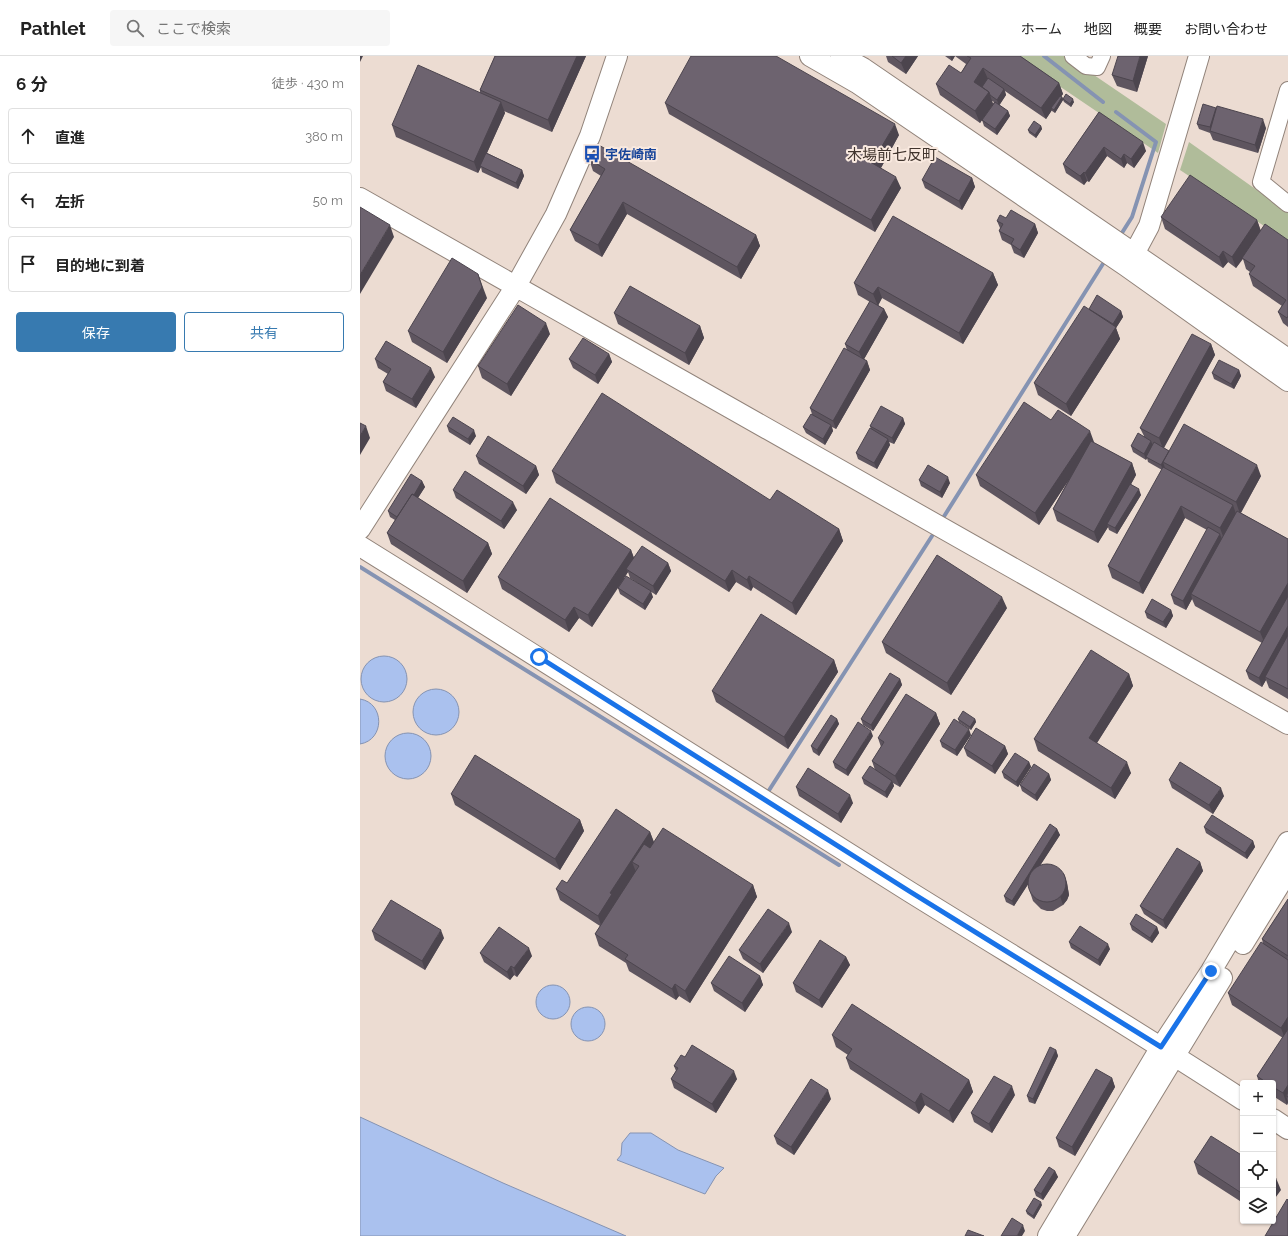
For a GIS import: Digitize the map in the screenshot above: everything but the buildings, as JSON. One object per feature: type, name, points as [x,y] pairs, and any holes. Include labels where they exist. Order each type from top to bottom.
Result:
[{"type":"street","points":[[360,530],[516,286],[556,214],[590,136],[617,56]]},
{"type":"street","points":[[810,56],[857,83],[1130,260],[1288,359]]},
{"type":"street","points":[[841,56],[862,68],[1130,260],[1288,381]]},
{"type":"street","points":[[1073,56],[1086,66],[1097,67],[1102,56]]},
{"type":"street","points":[[1130,260],[1149,226],[1199,56]]},
{"type":"street","points":[[1288,90],[1261,182],[1288,204]]},
{"type":"street","points":[[360,198],[1288,724]]},
{"type":"street","points":[[360,546],[539,657],[909,891],[1168,1051],[1240,1098]]},
{"type":"street","points":[[1065,1236],[1211,971],[1288,842]]},
{"type":"street","points":[[1048,1236],[1168,1051],[1288,871]]},
{"type":"street","points":[[1276,1121],[1288,1129]]},
{"type":"green space","points":[[1015,56],[1066,56],[1166,124],[1158,153]]},
{"type":"green space","points":[[1189,142],[1288,212],[1288,242],[1180,170]]},
{"type":"water","points":[[379,656],[389,656],[397,660],[403,666],[407,674],[407,684],[403,692],[397,698],[389,702],[379,702],[371,698],[365,692],[361,684],[361,674],[365,666],[371,660]]},
{"type":"water","points":[[431,689],[441,689],[449,693],[455,699],[459,707],[459,717],[455,725],[449,731],[441,735],[431,735],[423,731],[417,725],[413,717],[413,707],[417,699],[423,693]]},
{"type":"water","points":[[360,699],[368,702],[374,707],[378,714],[379,722],[378,729],[374,736],[368,741],[360,744]]},
{"type":"water","points":[[404,733],[412,733],[421,737],[427,743],[431,756],[427,769],[421,775],[412,779],[404,779],[395,775],[389,769],[385,760],[385,752],[389,743],[395,737]]},
{"type":"water","points":[[556,985],[563,987],[568,992],[570,1002],[568,1012],[563,1017],[550,1019],[543,1017],[538,1012],[536,999],[538,992],[543,987]]},
{"type":"water","points":[[591,1007],[598,1009],[603,1014],[605,1024],[603,1034],[598,1039],[585,1041],[578,1039],[573,1034],[571,1021],[573,1014],[578,1009]]},
{"type":"water","points":[[360,1117],[503,1183],[626,1236],[360,1236]]},
{"type":"water","points":[[630,1133],[651,1133],[678,1150],[724,1168],[716,1176],[705,1194],[617,1160],[621,1155],[622,1143]]},
{"type":"waterway","points":[[1044,56],[1103,102]]},
{"type":"waterway","points":[[1116,112],[1156,142],[1132,217],[1120,236]]},
{"type":"waterway","points":[[943,518],[1106,259]]},
{"type":"waterway","points":[[766,795],[932,536]]},
{"type":"waterway","points":[[360,567],[839,865]]},
{"type":"place","name":"宇佐崎南","points":[[592,154]]},
{"type":"district","name":"木場前七反町","points":[[892,155]]},
{"type":"route","points":[[539,657],[909,891],[1161,1047],[1211,971]]}]
